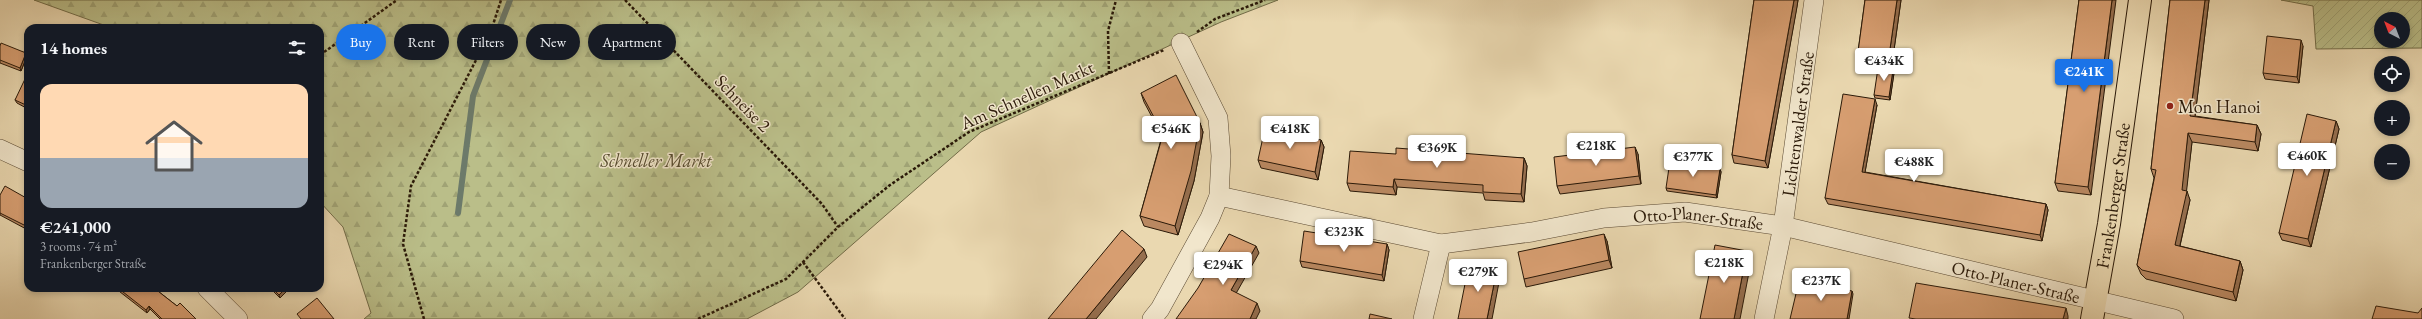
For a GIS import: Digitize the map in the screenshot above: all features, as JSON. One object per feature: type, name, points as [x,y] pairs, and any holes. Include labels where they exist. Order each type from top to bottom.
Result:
[{"type":"main road","name":"Frankenberger Straße","points":[[2094,309],[2140,0]]},
{"type":"street","name":"Lichtenwalder Straße","points":[[1764,319],[1783,226],[1814,0]]},
{"type":"street","points":[[1152,319],[1160,310],[1210,218],[1219,196],[1221,156],[1218,118],[1182,42]]},
{"type":"street","points":[[0,149],[24,160]]},
{"type":"street","name":"Otto-Planer-Straße","points":[[1219,196],[1441,244],[1532,232],[1604,218],[1685,212],[1783,226],[2094,309],[2174,319]]},
{"type":"street","points":[[1423,319],[1441,244]]},
{"type":"street","points":[[211,292],[238,319]]},
{"type":"path","points":[[324,52],[397,0]]},
{"type":"path","points":[[424,319],[404,244],[411,186],[491,31],[501,0]]},
{"type":"path","name":"Schneise 2","points":[[625,0],[822,204],[838,227]]},
{"type":"path","points":[[1109,74],[1108,31],[1116,0]]},
{"type":"path","name":"Am Schnellen Markt","points":[[698,319],[786,279],[838,227],[890,185],[969,132],[1182,42],[1215,19],[1264,0]]},
{"type":"path","points":[[803,262],[845,319]]},
{"type":"green space","name":"Schneller Markt","points":[[34,0],[1278,0],[1221,22],[981,132],[798,292],[747,319],[364,319],[371,313],[343,227],[324,206],[324,24],[101,24]]},
{"type":"green space","points":[[2281,0],[2422,0],[2422,48],[2316,49],[2313,6]]},
{"type":"building","points":[[1754,0],[1794,0],[1765,161],[1732,155]]},
{"type":"building","points":[[1865,0],[1897,0],[1889,56],[1858,52]]},
{"type":"building","points":[[2079,0],[2112,0],[2088,187],[2055,183]]},
{"type":"building","points":[[2170,0],[2205,0],[2190,116],[2257,125],[2255,142],[2188,133],[2182,190],[2187,191],[2175,245],[2240,261],[2233,292],[2142,270],[2137,265],[2156,170],[2151,169]]},
{"type":"building","points":[[2267,36],[2301,40],[2297,77],[2263,73]]},
{"type":"building","points":[[1,43],[24,52],[24,58],[20,68],[0,60]]},
{"type":"building","points":[[1878,68],[1893,70],[1889,97],[1874,95]]},
{"type":"building","points":[[1176,75],[1200,123],[1191,171],[1175,226],[1140,216],[1163,134],[1141,93]]},
{"type":"building","points":[[24,81],[24,104],[15,100]]},
{"type":"building","points":[[1843,94],[1875,99],[1862,172],[2046,204],[2040,235],[1825,198]]},
{"type":"building","points":[[2307,114],[2336,121],[2308,239],[2279,233]]},
{"type":"building","points":[[1265,128],[1321,140],[1315,172],[1258,160]]},
{"type":"building","points":[[1635,147],[1639,176],[1557,186],[1554,157]]},
{"type":"building","points":[[1396,148],[1524,158],[1521,194],[1483,192],[1483,185],[1394,179],[1393,187],[1347,183],[1350,151],[1396,154]]},
{"type":"building","points":[[1670,161],[1720,169],[1716,195],[1666,188]]},
{"type":"building","points":[[5,186],[24,197],[24,225],[0,213],[0,195]]},
{"type":"building","points":[[1122,230],[1144,249],[1086,319],[1048,319]]},
{"type":"building","points":[[1304,231],[1387,244],[1382,275],[1300,261]]},
{"type":"building","points":[[1229,234],[1256,246],[1231,290],[1257,303],[1250,319],[1176,319],[1198,288]]},
{"type":"building","points":[[1604,234],[1609,260],[1524,279],[1518,252]]},
{"type":"building","points":[[1715,245],[1747,251],[1734,319],[1700,319]]},
{"type":"building","points":[[1469,264],[1497,269],[1487,319],[1458,319]]},
{"type":"building","points":[[1799,281],[1852,291],[1847,319],[1790,319]]},
{"type":"building","points":[[1916,283],[2066,308],[2063,319],[1909,318]]},
{"type":"building","points":[[123,292],[159,292],[177,306],[180,303],[196,319],[162,319],[149,306],[146,310]]},
{"type":"building","points":[[317,298],[334,319],[301,319],[297,314]]},
{"type":"building","points":[[2376,306],[2418,313],[2422,308],[2422,319],[2372,319]]},
{"type":"building","points":[[1370,314],[1392,319],[1369,319]]},
{"type":"waterway","points":[[458,213],[473,96],[510,0]]},
{"type":"place","name":"Mon Hanoi","points":[[2170,106]]}]
